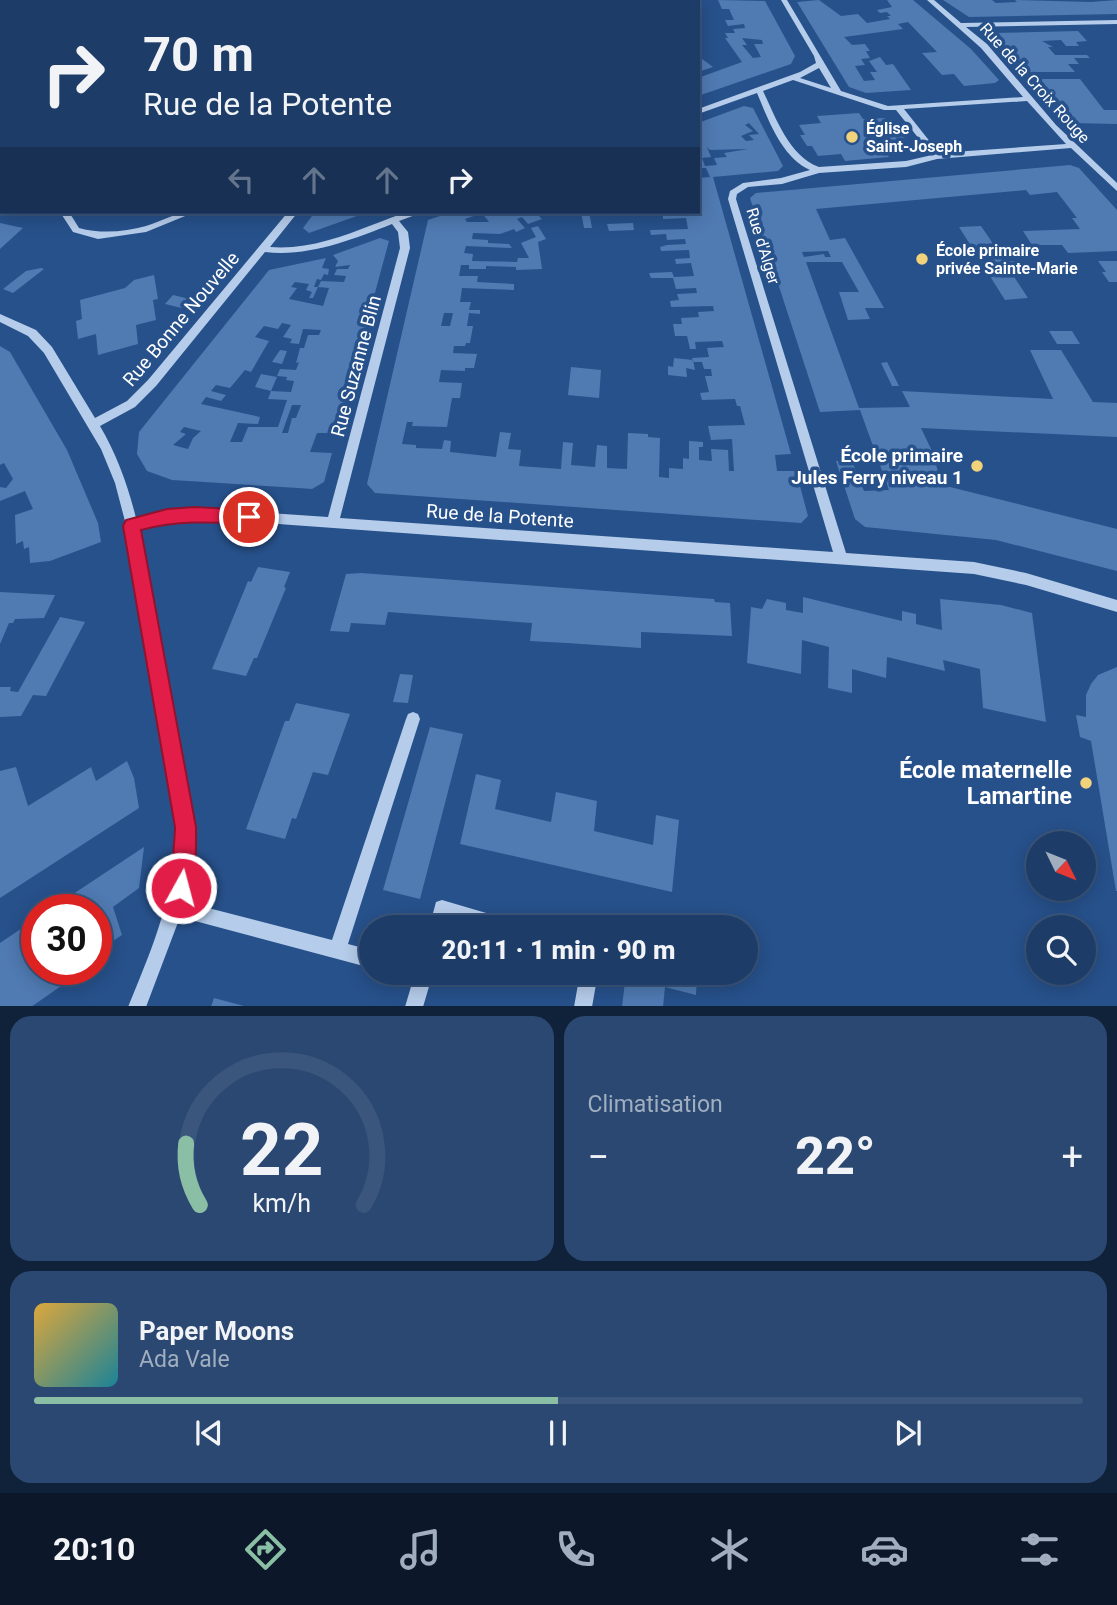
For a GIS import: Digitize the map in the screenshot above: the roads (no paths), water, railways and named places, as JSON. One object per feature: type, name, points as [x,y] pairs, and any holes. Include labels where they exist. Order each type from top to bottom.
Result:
[{"type":"street","points":[[784,0],[838,92]]},
{"type":"street","name":"Rue de la Croix Rouge","points":[[930,0],[962,25],[1001,64],[1027,99],[1117,188]]},
{"type":"street","points":[[962,25],[1117,22]]},
{"type":"street","points":[[700,110],[794,78],[820,64]]},
{"type":"street","points":[[794,78],[877,106],[899,108],[1027,99]]},
{"type":"street","points":[[759,90],[796,158],[807,167],[818,170]]},
{"type":"street","points":[[899,108],[937,156]]},
{"type":"street","name":"Rue d'Alger","points":[[841,558],[732,199],[734,190],[746,185],[782,181],[818,170],[906,164],[937,156],[1072,146]]},
{"type":"street","points":[[66,214],[76,230],[98,236],[146,229],[185,214]]},
{"type":"street","points":[[262,249],[291,214]]},
{"type":"street","name":"Rue Bonne Nouvelle","points":[[94,424],[116,413],[142,394],[262,249],[276,252],[308,249],[409,214]]},
{"type":"street","name":"Rue Suzanne Blin","points":[[332,524],[405,248],[403,232],[393,219]]},
{"type":"street","points":[[0,318],[25,329],[41,340],[94,424],[121,483],[132,526],[186,827],[185,867],[177,908],[136,1006]]},
{"type":"street","name":"Rue de la Potente","points":[[132,526],[167,516],[195,514],[841,558],[999,572],[1117,606]]},
{"type":"street","points":[[338,949],[413,719]]},
{"type":"street","points":[[177,908],[359,955]]},
{"type":"street","points":[[440,915],[442,908],[466,915]]},
{"type":"street","points":[[414,1006],[420,985]]},
{"type":"street","points":[[583,1006],[587,985]]},
{"type":"place","name":"Église Saint-Joseph","points":[[852,137]]},
{"type":"place","name":"École primaire privée Sainte-Marie","points":[[922,259]]},
{"type":"place","name":"École primaire Jules Ferry niveau 1","points":[[977,466]]},
{"type":"place","name":"École maternelle Lamartine","points":[[1086,783]]}]
